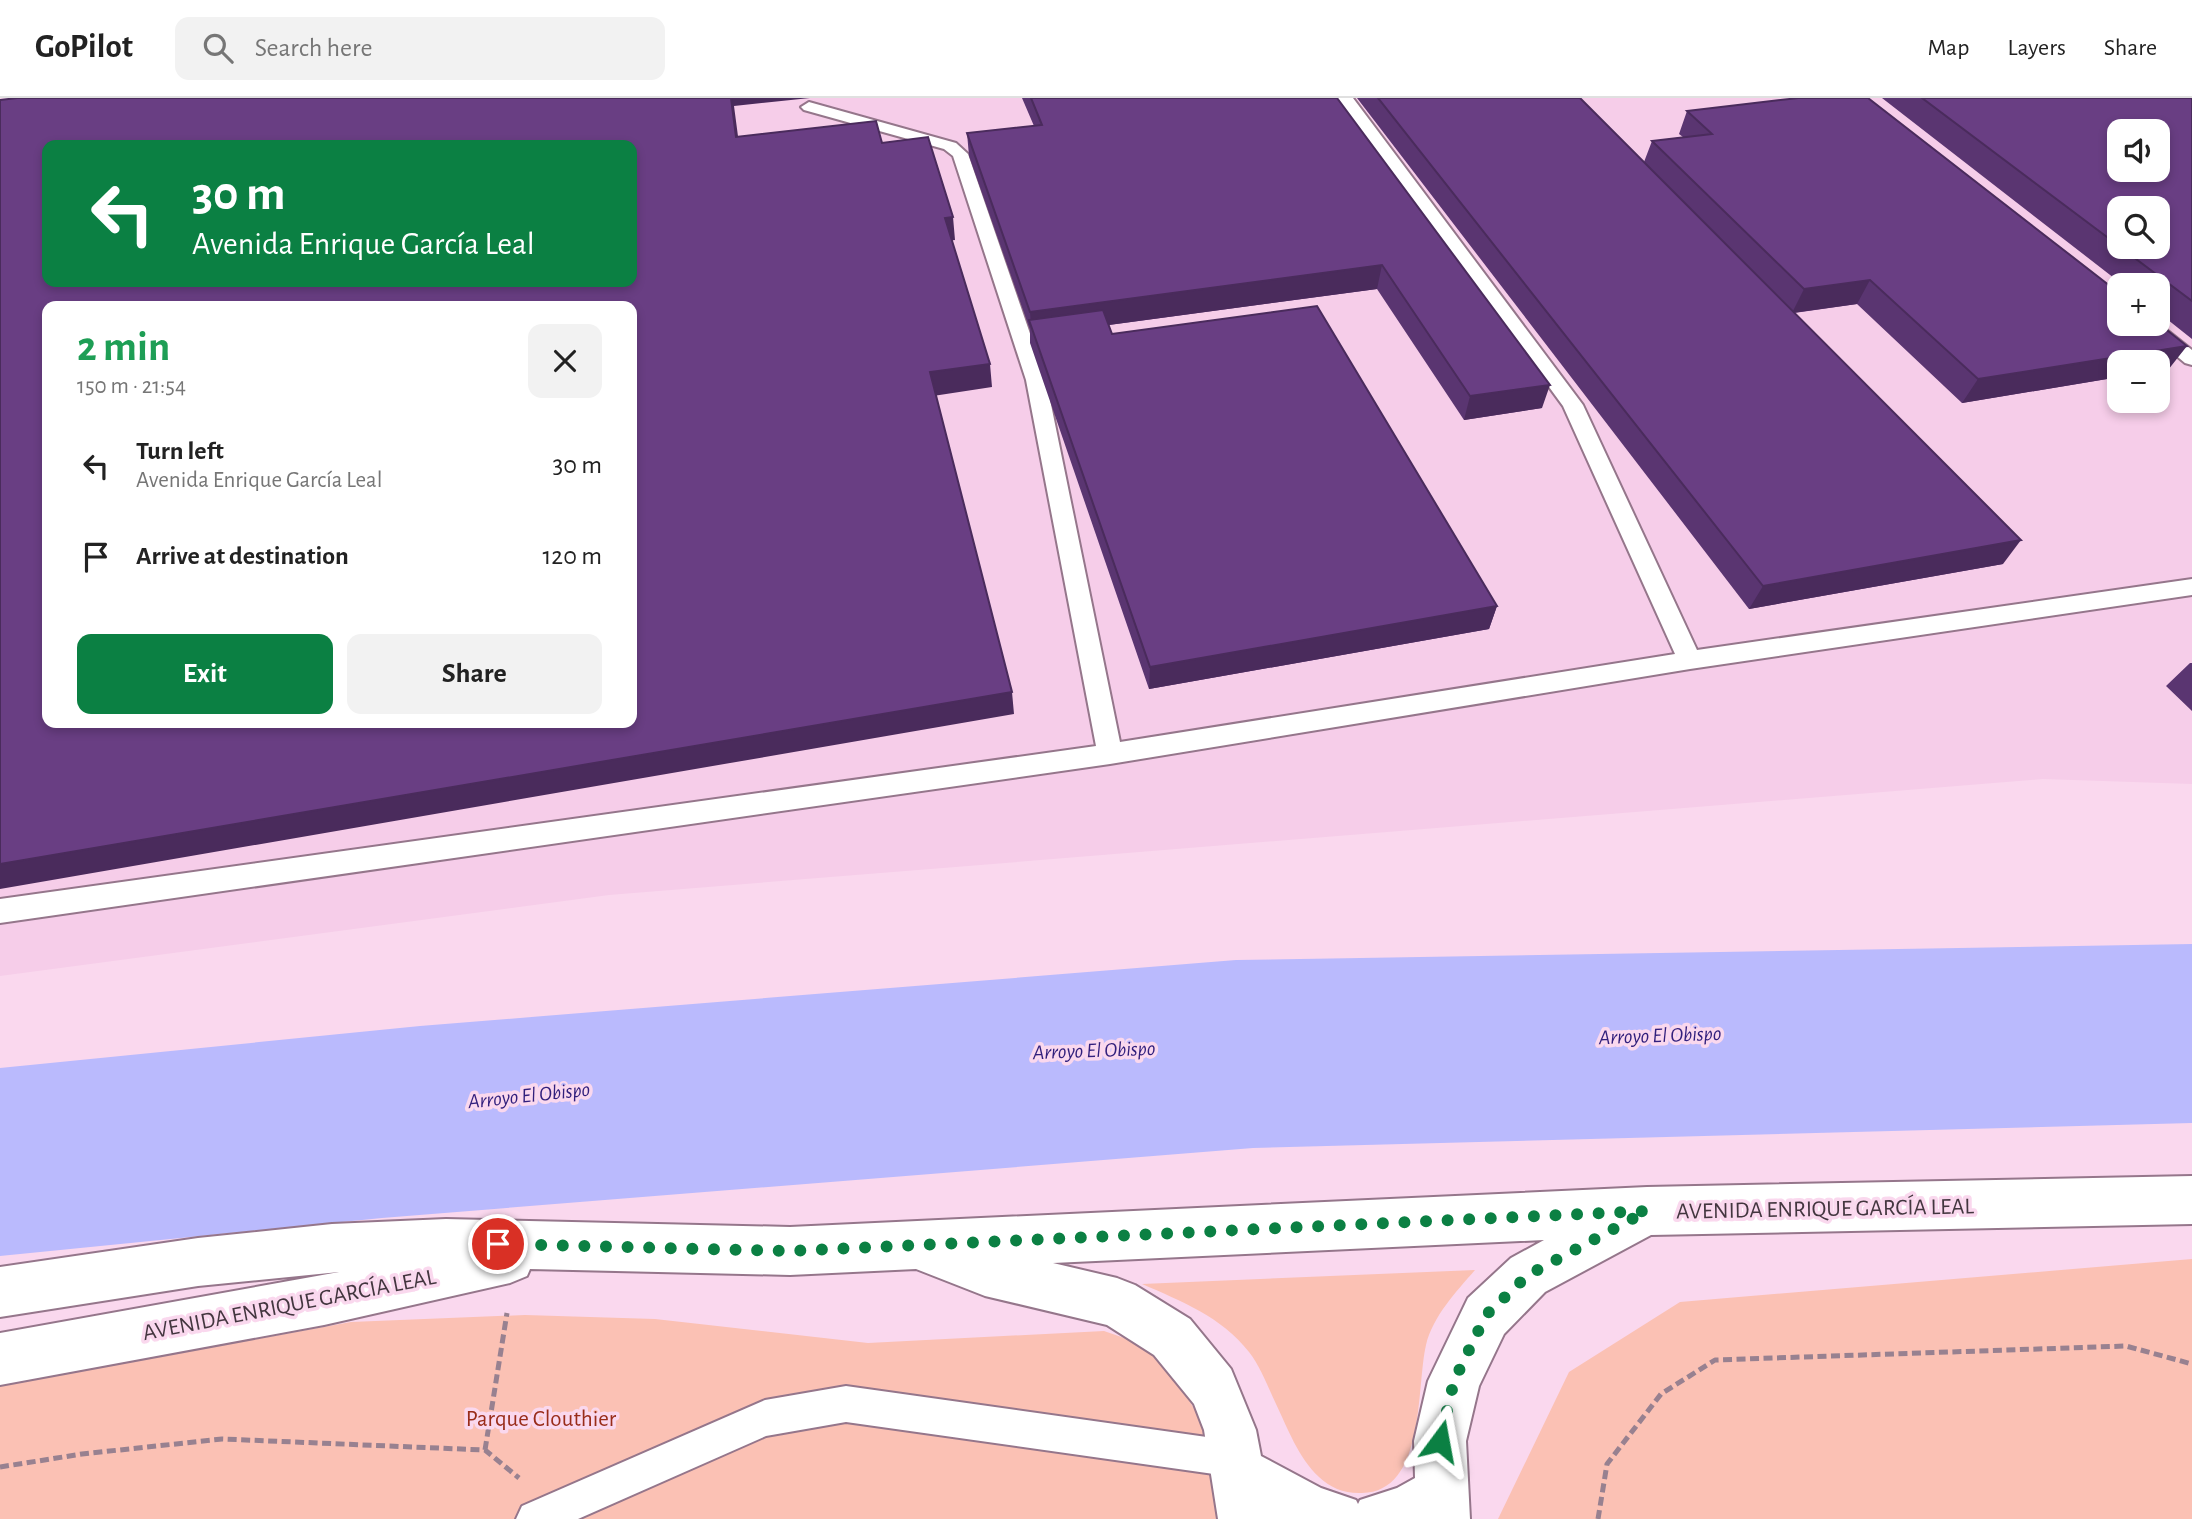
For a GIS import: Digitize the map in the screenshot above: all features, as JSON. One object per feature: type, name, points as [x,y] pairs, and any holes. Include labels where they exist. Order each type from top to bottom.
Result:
[{"type":"street","name":"AVENIDA ENRIQUE GARCÍA LEAL","points":[[0,1292],[198,1262],[332,1248],[446,1243],[790,1251],[1647,1211],[2192,1199]]},
{"type":"street","points":[[1380,1519],[1442,1505],[1440,1441],[1454,1381],[1486,1315],[1528,1275],[1647,1211]]},
{"type":"street","name":"AVENIDA ENRIQUE GARCÍA LEAL","points":[[0,1359],[324,1300],[577,1245]]},
{"type":"street","points":[[914,1245],[985,1271],[1118,1303],[1172,1337],[1213,1387],[1230,1430],[1239,1484],[1314,1514],[1338,1519]]},
{"type":"lane","points":[[1345,98],[1573,405],[1690,660]]},
{"type":"lane","points":[[809,107],[950,146],[960,153],[1036,380],[1110,754]]},
{"type":"lane","points":[[2162,336],[2192,359]]},
{"type":"lane","points":[[0,911],[1110,754],[1690,660],[2192,587]]},
{"type":"lane","points":[[546,1514],[765,1418],[845,1405],[1239,1484]]},
{"type":"path","points":[[485,1450],[516,1257]]},
{"type":"path","points":[[1598,1519],[1607,1464],[1661,1394],[1715,1360],[2126,1346],[2192,1364]]},
{"type":"path","points":[[0,1467],[82,1454],[222,1439],[485,1450],[546,1514]]},
{"type":"shaded area","points":[[323,98],[2192,98],[2192,784],[2043,779],[609,895],[0,976],[0,129]]},
{"type":"green space","points":[[2192,1259],[2192,1519],[1498,1519],[1569,1372],[1680,1302]]},
{"type":"green space","points":[[1475,1270],[1446,1305],[1429,1334],[1414,1435],[1408,1457],[1398,1476],[1383,1488],[1362,1493],[1333,1487],[1323,1481],[1305,1461],[1257,1364],[1238,1340],[1200,1311],[1142,1284]]},
{"type":"green space","name":"Parque Clouthier","points":[[525,1315],[655,1319],[868,1343],[1104,1331],[1159,1350],[1205,1427],[1224,1519],[0,1519],[0,1385],[351,1322]]},
{"type":"water","name":"Arroyo El Obispo","points":[[2192,944],[2192,1123],[1253,1148],[382,1218],[0,1256],[0,1068],[420,1026],[1236,960]]},
{"type":"building","points":[[731,98],[736,137],[876,121],[882,143],[928,137],[953,217],[945,218],[990,364],[930,372],[1012,692],[0,864],[0,100]]},
{"type":"building","points":[[1031,98],[1337,98],[1550,385],[1470,396],[1382,265],[1030,312],[967,133],[1042,125]]},
{"type":"building","points":[[1378,98],[1580,98],[2021,540],[1763,586]]},
{"type":"building","points":[[1798,98],[1868,98],[2107,284],[2107,336],[2170,336],[2170,333],[2187,346],[2162,350],[2107,350],[2107,359],[1978,379],[1870,280],[1804,289],[1652,141],[1712,134],[1687,111]]},
{"type":"building","points":[[1922,98],[2192,98],[2192,301],[2170,284],[2170,273],[2155,273],[2136,259],[2170,259],[2170,196],[2107,196],[2107,237]]},
{"type":"building","points":[[1317,306],[1497,606],[1150,667],[1029,320],[1103,310],[1112,334]]},
{"type":"route","points":[[498,1244],[790,1251],[1647,1211],[1528,1275],[1486,1315],[1454,1381],[1440,1441]]}]
